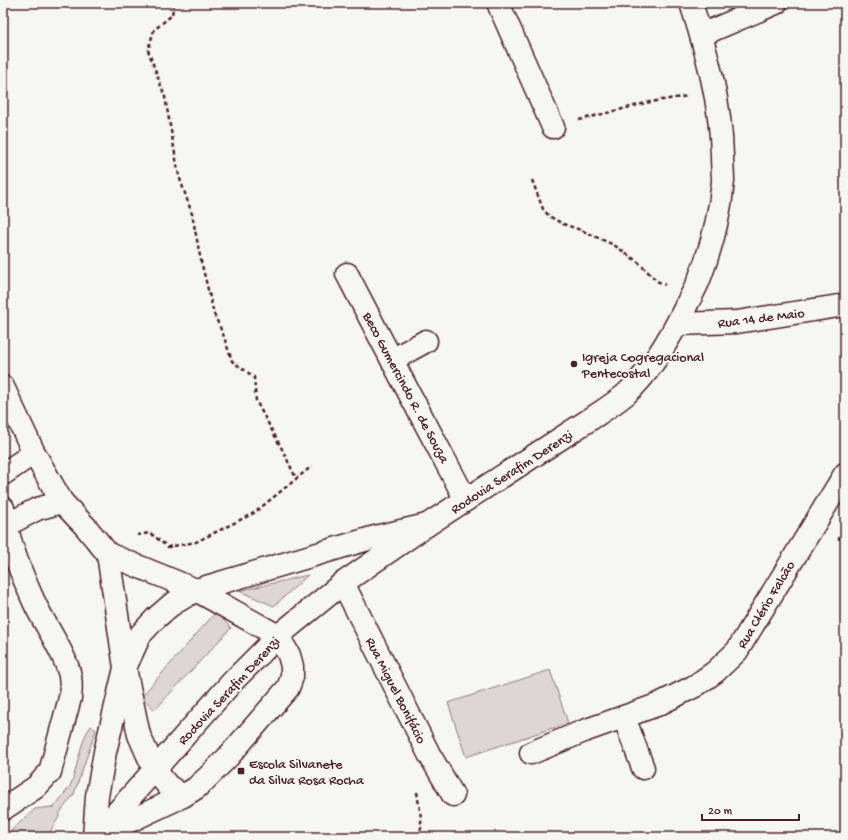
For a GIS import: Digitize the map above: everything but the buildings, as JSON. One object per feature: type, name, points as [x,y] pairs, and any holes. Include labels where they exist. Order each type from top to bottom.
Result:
[{"type":"street","points":[[498,3],[553,127]]},
{"type":"street","name":"Rodovia Serafim Derenzi","points":[[95,837],[233,681],[278,636],[343,583],[427,525],[589,420],[626,394],[652,364],[678,324],[700,279],[714,237],[723,179],[722,142],[716,92],[691,3]]},
{"type":"street","points":[[701,35],[776,3]]},
{"type":"street","name":"Beco Gumercindo R. de Souza","points":[[347,274],[466,500]]},
{"type":"street","name":"Rua 14 de Maio","points":[[678,324],[736,322],[845,305]]},
{"type":"street","points":[[392,360],[426,341]]},
{"type":"street","points":[[3,387],[34,453],[62,502],[85,526],[108,554],[196,590],[278,636],[289,655],[292,666],[292,677],[288,688],[228,757],[196,788],[183,796],[95,837],[97,796],[125,668],[140,635],[156,618],[171,605],[196,590],[375,537],[427,525]]},
{"type":"street","points":[[3,474],[34,453]]},
{"type":"street","name":"Rua Clério Falcão","points":[[531,753],[584,731],[657,705],[695,686],[715,672],[737,651],[845,474]]},
{"type":"street","points":[[3,809],[36,787],[50,772],[70,698],[71,685],[65,663],[32,597],[14,554],[4,520],[62,502]]},
{"type":"street","points":[[108,554],[125,668],[139,735],[154,770],[168,786],[183,796]]},
{"type":"street","name":"Rua Miguel Bonifácio","points":[[343,583],[429,754],[453,795]]},
{"type":"street","points":[[624,717],[643,768]]},
{"type":"path","points":[[174,3],[172,15],[154,30],[148,50],[164,97],[179,176],[192,214],[201,261],[214,314],[223,334],[232,361],[254,377],[256,400],[296,478]]},
{"type":"path","points":[[553,127],[650,102],[716,92]]},
{"type":"path","points":[[532,180],[543,208],[549,216],[563,224],[581,230],[614,245],[638,262],[657,281],[690,298]]},
{"type":"path","points":[[108,554],[125,536],[150,533],[168,547],[196,542],[254,513],[312,466]]},
{"type":"shaded area","points":[[308,575],[274,606],[239,591]]},
{"type":"shaded area","points":[[216,612],[231,628],[155,710],[141,697]]},
{"type":"shaded area","points":[[550,670],[568,723],[466,757],[448,703]]},
{"type":"shaded area","points":[[91,726],[96,730],[74,794],[59,814],[60,815],[47,837],[4,837],[35,809],[53,808],[60,800],[73,779],[81,748]]},
{"type":"place","name":"Igreja Cogregacional Pentecostal","points":[[574,364]]},
{"type":"place","name":"Escola Silvanete da Silva Rosa Rocha","points":[[241,771]]}]
